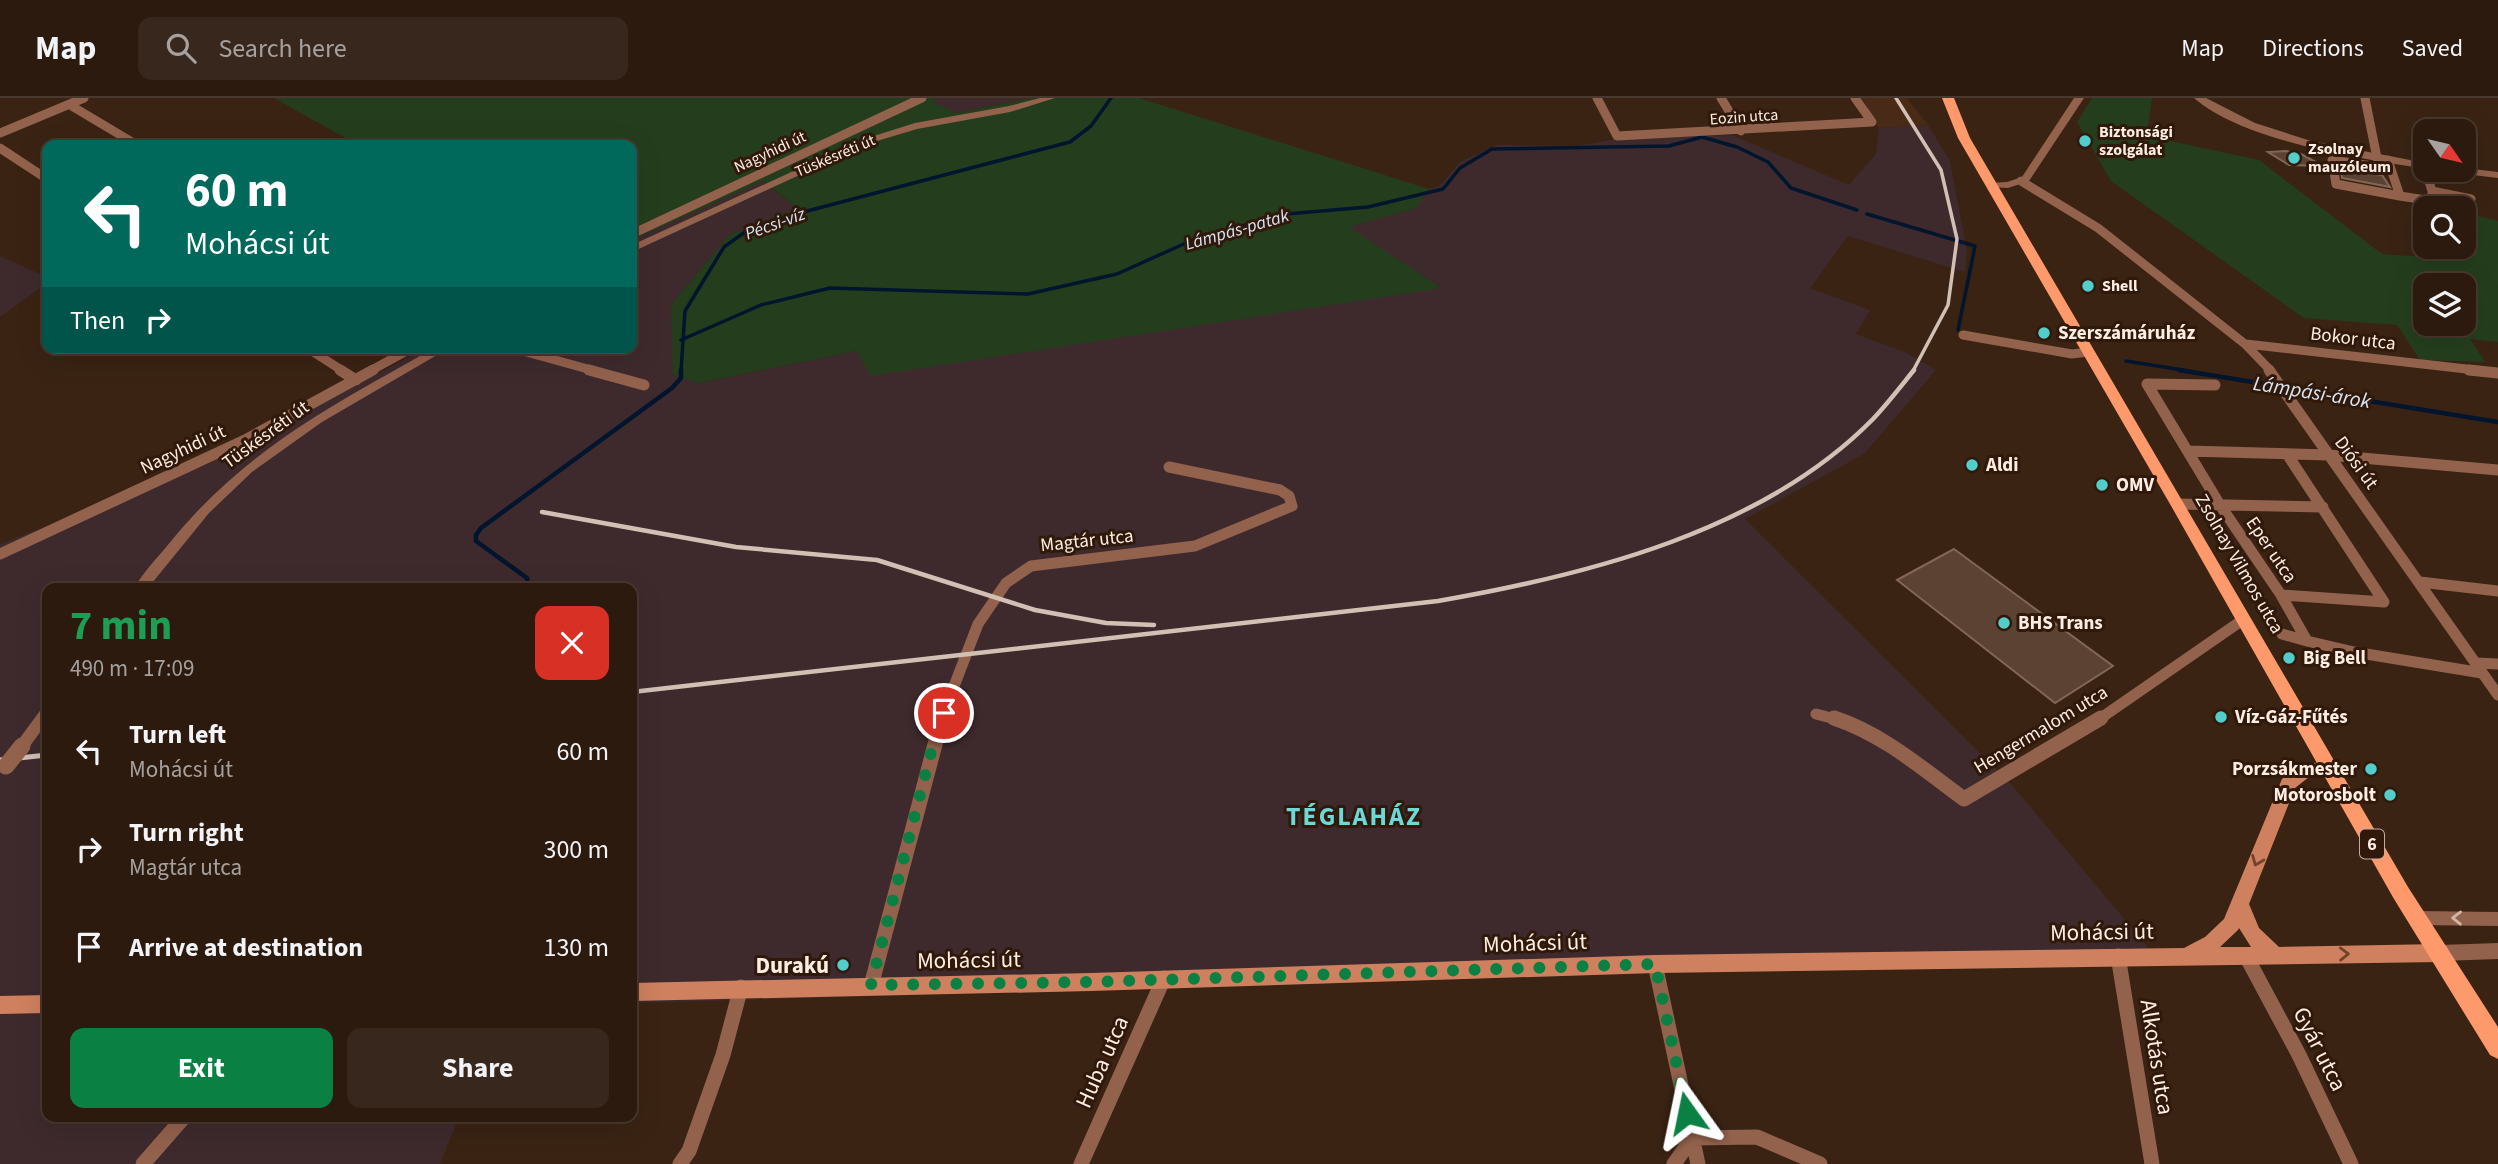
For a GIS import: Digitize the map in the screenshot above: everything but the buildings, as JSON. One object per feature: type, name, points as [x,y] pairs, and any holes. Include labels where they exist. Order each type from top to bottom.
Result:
[{"type":"main road","name":"Zsolnay Vilmos utca","points":[[1948,98],[1964,138],[2417,918],[2498,1048]]},
{"type":"main road","points":[[2189,955],[2212,943],[2231,924],[2288,784],[2305,770],[2329,768]]},
{"type":"main road","points":[[2240,905],[2250,934],[2275,955]]},
{"type":"main road","name":"Mohácsi út","points":[[637,992],[741,987],[1091,982],[1655,964],[2440,953]]},
{"type":"main road","points":[[0,1005],[42,1004]]},
{"type":"street","points":[[0,132],[84,98]]},
{"type":"street","name":"Nagyhidi út","points":[[637,232],[922,98]]},
{"type":"street","name":"Tüskésréti út","points":[[637,248],[864,142],[915,126],[1018,108],[1050,98]]},
{"type":"street","name":"Eozin utca","points":[[1597,98],[1617,136],[1872,122],[1855,98]]},
{"type":"street","points":[[1721,98],[1741,131]]},
{"type":"street","points":[[1990,182],[2021,181],[2031,172],[2079,98]]},
{"type":"street","points":[[2199,98],[2241,121],[2275,135],[2377,158],[2389,164],[2400,196]]},
{"type":"street","points":[[2365,98],[2377,158]]},
{"type":"street","points":[[70,105],[129,140]]},
{"type":"street","points":[[0,148],[42,176]]},
{"type":"street","points":[[2413,165],[2332,160],[2336,184],[2432,201],[2429,182]]},
{"type":"street","points":[[1990,182],[2031,172]]},
{"type":"street","points":[[2476,172],[2498,175]]},
{"type":"street","name":"Diósi út","points":[[2021,181],[2060,202],[2098,228],[2264,362],[2498,695]]},
{"type":"street","points":[[2432,191],[2456,196]]},
{"type":"street","points":[[1962,335],[2092,358]]},
{"type":"street","name":"Bokor utca","points":[[2245,344],[2498,373]]},
{"type":"street","points":[[316,354],[356,380]]},
{"type":"street","name":"Nagyhidi út","points":[[0,554],[245,440],[402,354]]},
{"type":"street","name":"Tüskésréti út","points":[[145,583],[212,502],[247,469],[310,424],[432,354]]},
{"type":"street","points":[[533,354],[644,385]]},
{"type":"street","name":"Eper utca","points":[[2215,385],[2147,384],[2220,505],[2281,595],[2307,641]]},
{"type":"street","points":[[2188,451],[2328,455],[2498,471]]},
{"type":"street","points":[[2281,595],[2384,601],[2287,454]]},
{"type":"street","name":"Magtár utca","points":[[871,985],[936,733],[978,624],[998,592],[1015,575],[1031,566],[1195,546],[1292,506],[1289,496],[1280,490],[1169,467]]},
{"type":"street","points":[[2178,504],[2323,507]]},
{"type":"street","points":[[2420,582],[2498,591]]},
{"type":"street","name":"Hengermalom utca","points":[[1816,714],[1839,718],[1861,728],[1964,799],[2078,733],[2244,620]]},
{"type":"street","points":[[2282,634],[2354,652],[2479,668],[2498,664]]},
{"type":"street","points":[[3,770],[42,719]]},
{"type":"street","points":[[2417,918],[2498,919]]},
{"type":"street","points":[[2440,953],[2498,951]]},
{"type":"street","name":"Alkotás utca","points":[[2118,956],[2152,1164]]},
{"type":"street","name":"Gyár utca","points":[[2246,956],[2299,1055],[2351,1164]]},
{"type":"street","points":[[1655,964],[1698,1164]]},
{"type":"street","name":"Huba utca","points":[[1081,1164],[1164,978]]},
{"type":"street","points":[[680,1164],[689,1151],[723,1055],[741,987]]},
{"type":"street","points":[[143,1164],[180,1122]]},
{"type":"street","points":[[1692,1138],[1757,1137],[1820,1164]]},
{"type":"street","points":[[1674,1164],[1692,1138]]},
{"type":"shaded area","points":[[938,98],[1032,98],[956,113],[931,101]]},
{"type":"shaded area","points":[[1862,98],[1907,98],[1928,125],[1879,128]]},
{"type":"shaded area","points":[[1928,125],[1950,161],[1967,251],[1965,272],[1848,236],[1810,288],[1870,310],[1856,334],[1907,353],[1936,370],[1864,454],[1745,519],[2011,784],[2158,959],[637,1003],[637,583],[42,583],[42,1122],[457,1122],[440,1164],[0,1164],[0,544],[210,463],[415,354],[637,354],[637,238],[763,181],[797,208],[729,235],[671,305],[673,334],[700,383],[857,351],[1441,287],[1348,227],[1417,208],[1429,189],[1440,186],[1460,162],[1497,145],[1575,146],[1617,139],[1732,135],[1849,185],[1876,154],[1879,128]]},
{"type":"shaded area","points":[[0,256],[42,275],[42,287],[0,317]]},
{"type":"green space","points":[[274,98],[938,98],[932,101],[956,113],[1032,98],[1139,98],[1429,189],[1417,208],[1349,227],[1442,288],[871,376],[856,351],[699,383],[673,375],[671,305],[729,235],[797,208],[764,181],[637,238],[637,140],[349,140]]},
{"type":"green space","points":[[2092,98],[2152,98],[2147,136],[2259,160],[2382,254],[2413,256],[2413,259],[2476,259],[2476,216],[2498,221],[2498,342],[2470,339],[2485,362],[2420,360],[2397,325],[2304,318],[2111,181],[2077,122]]},
{"type":"waterway","name":"Pécsi-víz","points":[[683,339],[685,311],[724,247],[745,232],[792,215],[1070,142],[1091,126],[1111,98]]},
{"type":"waterway","name":"Lámpás-patak","points":[[683,339],[761,305],[830,288],[1028,294],[1117,274],[1197,238],[1286,214],[1368,207],[1443,189],[1460,168],[1492,149],[1669,146],[1702,137],[1737,147],[1768,162],[1791,188],[1857,210]]},
{"type":"waterway","name":"Lámpás-patak","points":[[1867,214],[1975,246],[1958,330]]},
{"type":"waterway","name":"Pécsi-víz","points":[[681,371],[683,339]]},
{"type":"waterway","name":"Lámpási-árok","points":[[2126,361],[2189,371]]},
{"type":"waterway","name":"Lámpási-árok","points":[[2179,370],[2498,422]]},
{"type":"waterway","name":"Pécsi-víz","points":[[528,583],[527,578],[476,541],[476,535],[481,528],[672,388],[681,378],[681,371]]},
{"type":"railway","points":[[1896,98],[1941,170],[1957,239],[1948,305],[1913,371]]},
{"type":"railway","points":[[637,691],[1438,601],[1554,577],[1613,562],[1670,542],[1727,519],[1780,491],[1829,458],[1873,419],[1914,370]]},
{"type":"railway","points":[[542,512],[736,547],[877,560],[1035,610],[1106,623],[1154,625]]},
{"type":"railway","points":[[0,760],[42,756]]},
{"type":"place","name":"Biztonsági szolgálat","points":[[2085,141]]},
{"type":"place","name":"Zsolnay mauzóleum","points":[[2294,158]]},
{"type":"place","name":"Shell","points":[[2088,286]]},
{"type":"place","name":"Szerszámáruház","points":[[2044,333]]},
{"type":"place","name":"Aldi","points":[[1972,465]]},
{"type":"place","name":"OMV","points":[[2102,485]]},
{"type":"place","name":"BHS Trans","points":[[2004,623]]},
{"type":"place","name":"Big Bell","points":[[2289,658]]},
{"type":"place","name":"Víz-Gáz-Fűtés","points":[[2221,717]]},
{"type":"place","name":"Porzsákmester","points":[[2371,769]]},
{"type":"place","name":"Motorosbolt","points":[[2390,795]]},
{"type":"place","name":"Durakú","points":[[843,965]]},
{"type":"district","name":"TÉGLAHÁZ","points":[[1354,816]]},
{"type":"route","points":[[944,713],[936,733],[871,985],[1091,982],[1655,964],[1687,1113]]}]
